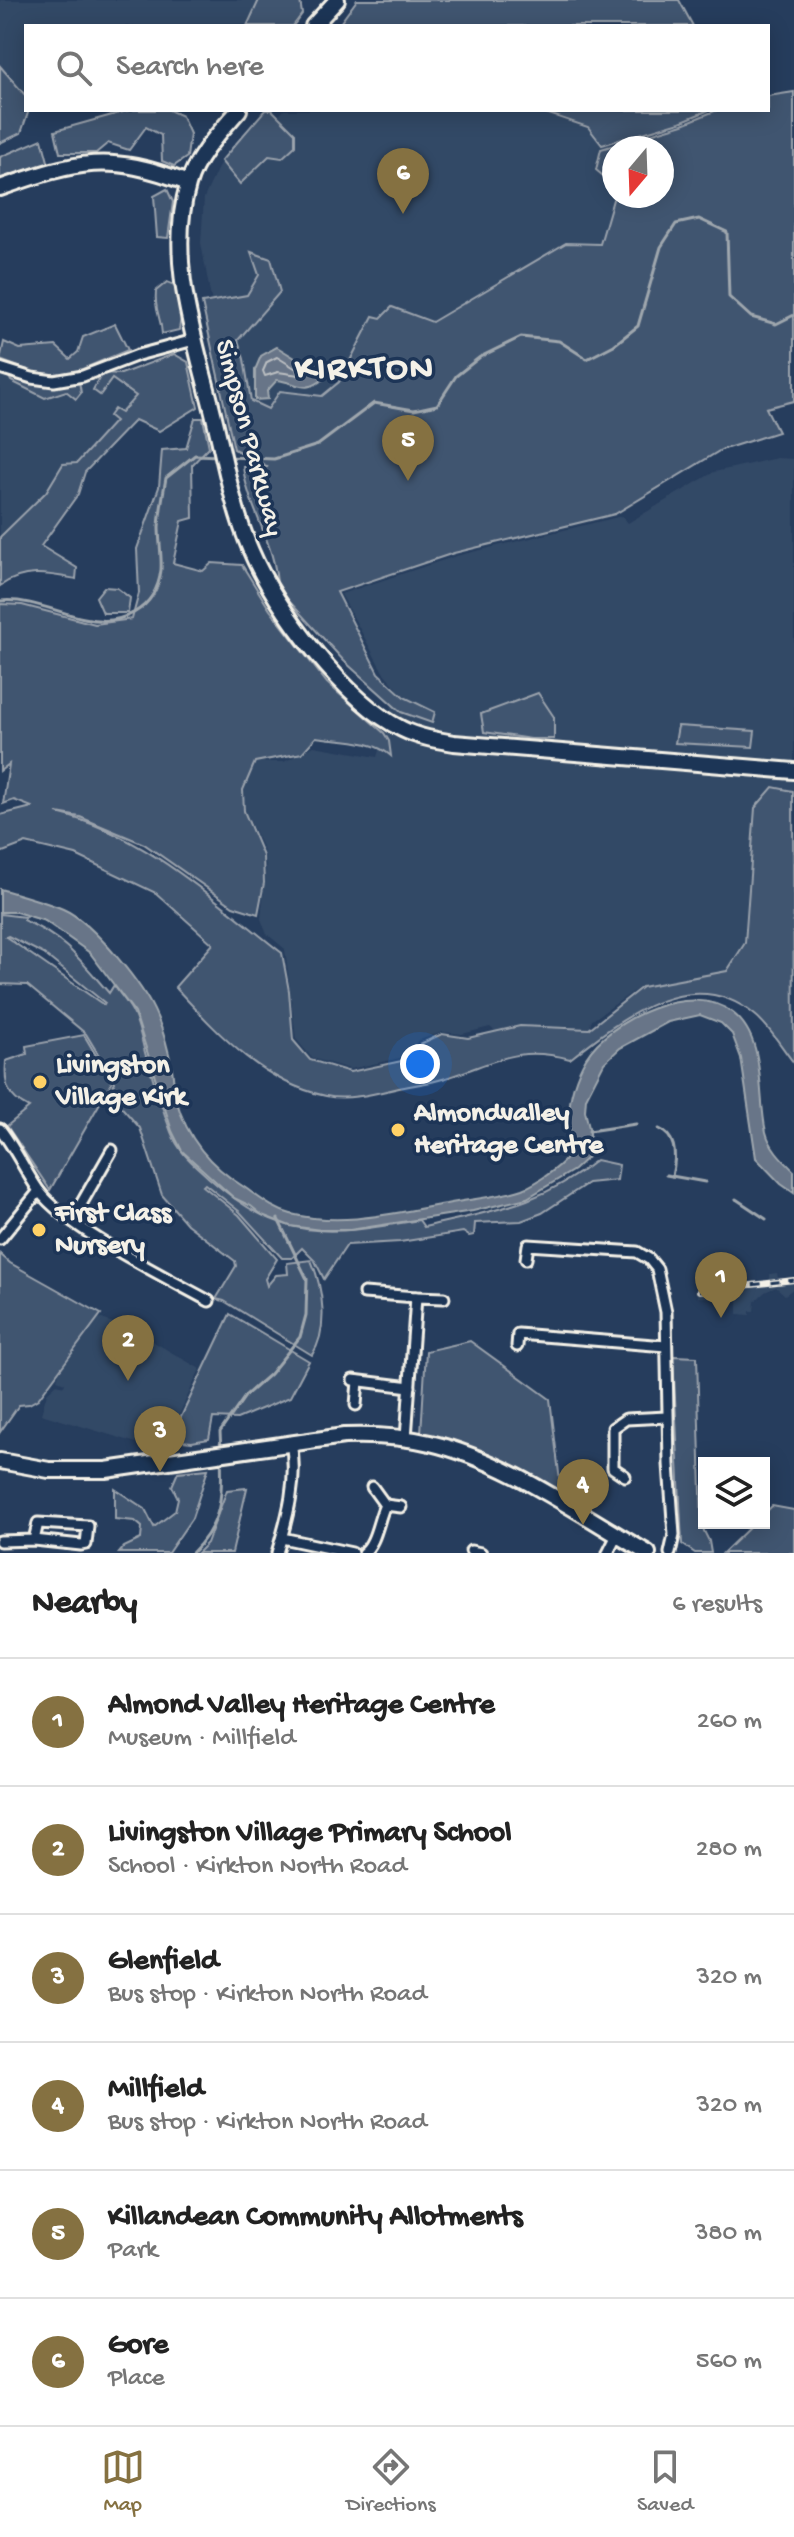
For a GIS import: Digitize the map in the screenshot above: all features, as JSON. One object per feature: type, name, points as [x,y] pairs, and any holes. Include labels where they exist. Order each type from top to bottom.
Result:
[{"type":"main road","points":[[315,24],[337,0]]},
{"type":"main road","name":"Simpson Parkway","points":[[237,112],[207,148],[188,183],[178,249],[194,340],[250,551],[280,602],[323,660],[360,702],[404,731],[454,743],[794,771]]},
{"type":"main road","points":[[0,188],[58,168],[85,163],[137,167],[188,183]]},
{"type":"main road","points":[[0,1461],[49,1470],[125,1469],[291,1442],[356,1436],[406,1438],[457,1451],[499,1469],[648,1553]]},
{"type":"street","points":[[0,368],[54,381],[83,376],[138,355],[194,340]]},
{"type":"street","points":[[0,1129],[39,1191],[72,1220],[209,1301]]},
{"type":"street","points":[[72,1220],[112,1150]]},
{"type":"street","points":[[0,1239],[39,1191]]},
{"type":"street","points":[[526,1259],[528,1245],[637,1252],[649,1259],[661,1280],[666,1312],[667,1417],[674,1535],[670,1553]]},
{"type":"street","points":[[364,1293],[444,1298]]},
{"type":"street","points":[[406,1438],[416,1297]]},
{"type":"street","points":[[517,1346],[518,1334],[666,1346]]},
{"type":"street","points":[[356,1405],[356,1381],[410,1387]]},
{"type":"street","points":[[625,1476],[613,1468],[611,1435],[615,1425],[626,1419],[667,1417]]},
{"type":"street","points":[[277,1553],[294,1478],[291,1442]]},
{"type":"street","points":[[372,1487],[385,1505],[401,1507]]},
{"type":"street","points":[[363,1553],[372,1543],[385,1505]]},
{"type":"street","points":[[0,1541],[34,1540],[81,1545],[86,1544],[88,1526],[38,1523],[34,1540]]},
{"type":"street","points":[[608,1553],[617,1535]]},
{"type":"street","points":[[282,1538],[352,1553]]},
{"type":"shaded area","points":[[0,0],[273,0],[264,24],[24,24],[24,94],[0,69]]},
{"type":"shaded area","points":[[259,0],[300,0],[302,14],[294,24],[248,24]]},
{"type":"shaded area","points":[[357,0],[679,0],[692,24],[339,24]]},
{"type":"shaded area","points":[[0,66],[24,94],[24,112],[28,112],[21,133],[0,143]]},
{"type":"shaded area","points":[[794,92],[794,401],[766,408],[778,432],[721,450],[615,514],[454,553],[337,592],[378,673],[404,697],[435,712],[432,723],[401,712],[344,661],[277,588],[268,542],[250,498],[243,467],[268,467],[234,449],[202,303],[247,295],[259,275],[251,252],[271,259],[280,292],[238,340],[251,401],[268,409],[280,391],[322,396],[339,382],[373,316],[381,318],[392,307],[432,322],[566,243],[600,244],[610,208],[674,208],[674,136],[644,136],[712,112],[770,112],[770,96]]},
{"type":"shaded area","points":[[123,112],[173,112],[182,116],[190,134],[187,157],[174,166],[162,161],[161,135],[146,127],[129,150],[108,143],[96,153],[60,153],[55,131]]},
{"type":"shaded area","points":[[263,112],[274,112],[295,133],[295,146],[282,158],[269,156],[240,184],[221,161]]},
{"type":"shaded area","points":[[282,112],[583,112],[607,136],[602,136],[602,208],[619,208],[603,283],[305,413],[258,421],[220,348],[201,243],[204,198],[221,161],[239,157]]},
{"type":"shaded area","points":[[543,112],[704,112],[633,136],[602,136],[602,145],[588,127]]},
{"type":"shaded area","points":[[42,139],[49,165],[0,182],[0,157]]},
{"type":"shaded area","points":[[602,149],[602,175],[596,170]]},
{"type":"shaded area","points":[[167,189],[173,202],[168,238],[157,237],[154,196]]},
{"type":"shaded area","points":[[167,282],[177,286],[182,311],[179,330],[162,334],[156,291]]},
{"type":"shaded area","points":[[115,324],[128,350],[68,375],[35,373],[0,360],[4,342],[20,349],[56,346],[70,359],[78,352],[83,337]]},
{"type":"shaded area","points":[[174,354],[188,362],[198,407],[159,431],[135,420],[85,472],[78,494],[41,546],[77,568],[76,579],[47,574],[28,575],[0,586],[0,537],[46,492],[63,464],[77,463],[115,421],[109,416],[114,409],[121,413],[136,396],[112,379],[100,395],[93,390],[102,373],[121,374]]},
{"type":"shaded area","points":[[0,360],[17,367],[11,381],[81,392],[79,381],[102,373],[100,395],[112,379],[136,396],[120,413],[114,409],[115,420],[77,463],[63,464],[46,492],[0,537]]},
{"type":"shaded area","points":[[9,377],[46,383],[79,381],[81,393],[76,399],[66,391],[45,398],[11,381]]},
{"type":"shaded area","points":[[195,418],[203,418],[209,447],[192,465],[193,518],[182,521],[173,563],[203,571],[212,563],[242,565],[270,610],[327,683],[384,733],[389,741],[391,756],[375,746],[316,737],[302,753],[255,762],[243,790],[244,811],[263,856],[264,883],[258,914],[233,906],[144,844],[80,817],[57,813],[89,823],[148,852],[203,890],[282,953],[293,1040],[310,1060],[350,1072],[416,1058],[420,1044],[442,1034],[468,1038],[520,1026],[589,1029],[642,987],[727,971],[745,943],[755,808],[773,787],[793,791],[794,1063],[755,1015],[731,1000],[707,994],[682,995],[634,1014],[570,1059],[535,1054],[506,1057],[428,1083],[362,1096],[326,1096],[281,1080],[242,1054],[175,987],[213,944],[156,893],[76,855],[26,843],[0,853],[0,815],[32,807],[14,800],[3,804],[9,764],[0,771],[0,604],[22,605],[95,624],[132,619],[139,593],[137,549],[159,487],[162,450],[186,448]]},
{"type":"shaded area","points":[[777,458],[794,459],[794,806],[747,943],[731,970],[704,978],[641,986],[591,1021],[590,1031],[502,1037],[490,1027],[462,1034],[442,1032],[417,1041],[414,1055],[350,1069],[312,1058],[296,1039],[285,949],[267,934],[261,919],[266,865],[263,849],[245,811],[244,790],[256,762],[284,762],[314,746],[377,757],[397,688],[383,672],[341,594],[456,556],[622,516],[628,523],[714,472]]},
{"type":"shaded area","points":[[104,587],[117,588],[130,598],[128,613],[103,613],[96,597]]},
{"type":"shaded area","points":[[538,693],[554,717],[554,739],[484,732],[481,714]]},
{"type":"shaded area","points":[[678,726],[755,731],[753,747],[675,743]]},
{"type":"shaded area","points":[[0,914],[25,917],[23,920],[50,934],[71,951],[109,993],[114,985],[136,1020],[161,1104],[178,1146],[197,1167],[235,1199],[284,1224],[332,1231],[419,1220],[424,1227],[493,1211],[535,1197],[576,1175],[596,1160],[619,1165],[617,1180],[588,1183],[542,1213],[521,1221],[475,1223],[474,1235],[463,1232],[400,1242],[347,1245],[324,1279],[315,1261],[302,1248],[292,1258],[282,1258],[240,1212],[205,1184],[203,1186],[239,1215],[277,1259],[265,1279],[267,1286],[276,1275],[288,1274],[287,1263],[311,1260],[319,1283],[322,1308],[321,1333],[312,1355],[216,1299],[236,1266],[235,1261],[187,1224],[162,1195],[140,1128],[109,1093],[115,1082],[86,1034],[27,985],[0,984]],"holes":[[[6,937],[44,954],[105,1003],[104,1005]]]},
{"type":"shaded area","points":[[84,1035],[112,1082],[50,1190],[7,1126],[29,1108],[8,1089],[6,1061],[27,1054],[26,1046]]},
{"type":"shaded area","points":[[0,1254],[10,1263],[101,1314],[38,1399],[19,1405],[0,1432]]},
{"type":"shaded area","points":[[777,1273],[778,1279],[794,1277],[794,1288],[785,1295],[776,1287],[765,1292],[755,1301],[754,1311],[750,1311],[750,1315],[738,1314],[738,1298],[698,1297],[697,1288],[770,1280],[770,1274]]},
{"type":"shaded area","points":[[230,1314],[309,1361],[290,1397],[237,1419],[213,1418],[209,1439],[192,1442],[170,1440]]},
{"type":"shaded area","points":[[99,1318],[133,1330],[200,1369],[168,1439],[143,1435],[140,1444],[41,1414],[47,1393],[57,1384],[64,1386],[65,1383],[57,1380],[59,1373]]},
{"type":"shaded area","points":[[470,1341],[550,1399],[562,1498],[457,1445],[421,1434],[426,1351]]},
{"type":"shaded area","points":[[673,1356],[697,1357],[698,1529],[703,1529],[711,1553],[695,1553],[682,1544]]},
{"type":"shaded area","points":[[208,1469],[192,1518],[168,1553],[119,1553],[141,1539],[142,1527],[135,1521],[115,1519],[115,1489],[145,1509],[154,1527],[175,1511],[178,1498],[172,1486],[178,1472]]},
{"type":"shaded area","points":[[247,1488],[232,1553],[197,1553],[207,1543],[227,1490]]},
{"type":"shaded area","points":[[770,1508],[794,1510],[794,1553],[723,1553],[748,1529],[770,1529]]},
{"type":"water","points":[[277,347],[305,364],[325,368],[326,377],[307,387],[277,380],[267,391],[268,399],[255,400],[255,370],[261,356]]},
{"type":"water","points":[[0,889],[63,909],[103,941],[141,989],[157,1017],[173,1073],[176,1099],[193,1139],[210,1160],[232,1179],[284,1212],[310,1218],[349,1219],[495,1196],[528,1187],[567,1157],[571,1146],[569,1109],[574,1086],[586,1058],[598,1044],[613,1030],[653,1008],[696,1001],[716,1004],[733,1013],[751,1037],[759,1068],[766,1132],[781,1158],[794,1171],[794,1193],[756,1158],[741,1058],[732,1034],[721,1023],[700,1015],[668,1022],[620,1048],[604,1063],[586,1098],[585,1111],[590,1132],[588,1157],[574,1170],[527,1198],[473,1211],[350,1230],[290,1226],[262,1215],[234,1198],[182,1151],[172,1131],[135,1013],[90,953],[45,921],[16,912],[0,912]]},
{"type":"waterway","points":[[227,457],[274,459],[318,445],[374,403],[414,410],[437,405],[456,376],[480,357],[521,337],[559,341],[587,359],[614,345],[638,326],[661,247],[676,224],[699,219],[727,232],[729,297],[751,317],[776,324],[794,315]]},
{"type":"waterway","points":[[0,601],[32,603],[98,620],[111,620],[134,612],[152,596],[158,584],[161,570],[159,521],[166,478],[195,455],[219,456]]},
{"type":"waterway","points":[[589,1131],[636,1124]]},
{"type":"waterway","points":[[659,1129],[673,1143],[672,1176]]},
{"type":"waterway","points":[[666,1175],[705,1182]]},
{"type":"waterway","points":[[736,1199],[766,1219]]},
{"type":"waterway","points":[[221,1450],[220,1432],[246,1395],[270,1374],[300,1337],[306,1315],[307,1279],[278,1219]]},
{"type":"waterway","points":[[192,1553],[215,1520],[221,1497],[221,1457]]},
{"type":"railway","points":[[699,1291],[794,1280]]},
{"type":"place","name":"Gore","points":[[403,214]]},
{"type":"place","name":"Killandean Community Allotments","points":[[408,481]]},
{"type":"place","name":"Livingston Village Kirk","points":[[40,1082]]},
{"type":"place","name":"Almondvalley Heritage Centre","points":[[398,1130]]},
{"type":"place","name":"First Class Nursery","points":[[39,1230]]},
{"type":"place","name":"Almond Valley Heritage Centre","points":[[721,1318]]},
{"type":"place","name":"Livingston Village Primary School","points":[[128,1381]]},
{"type":"place","name":"Glenfield","points":[[160,1472]]},
{"type":"place","name":"Millfield","points":[[583,1525]]},
{"type":"district","name":"KIRKTON","points":[[365,370]]}]
